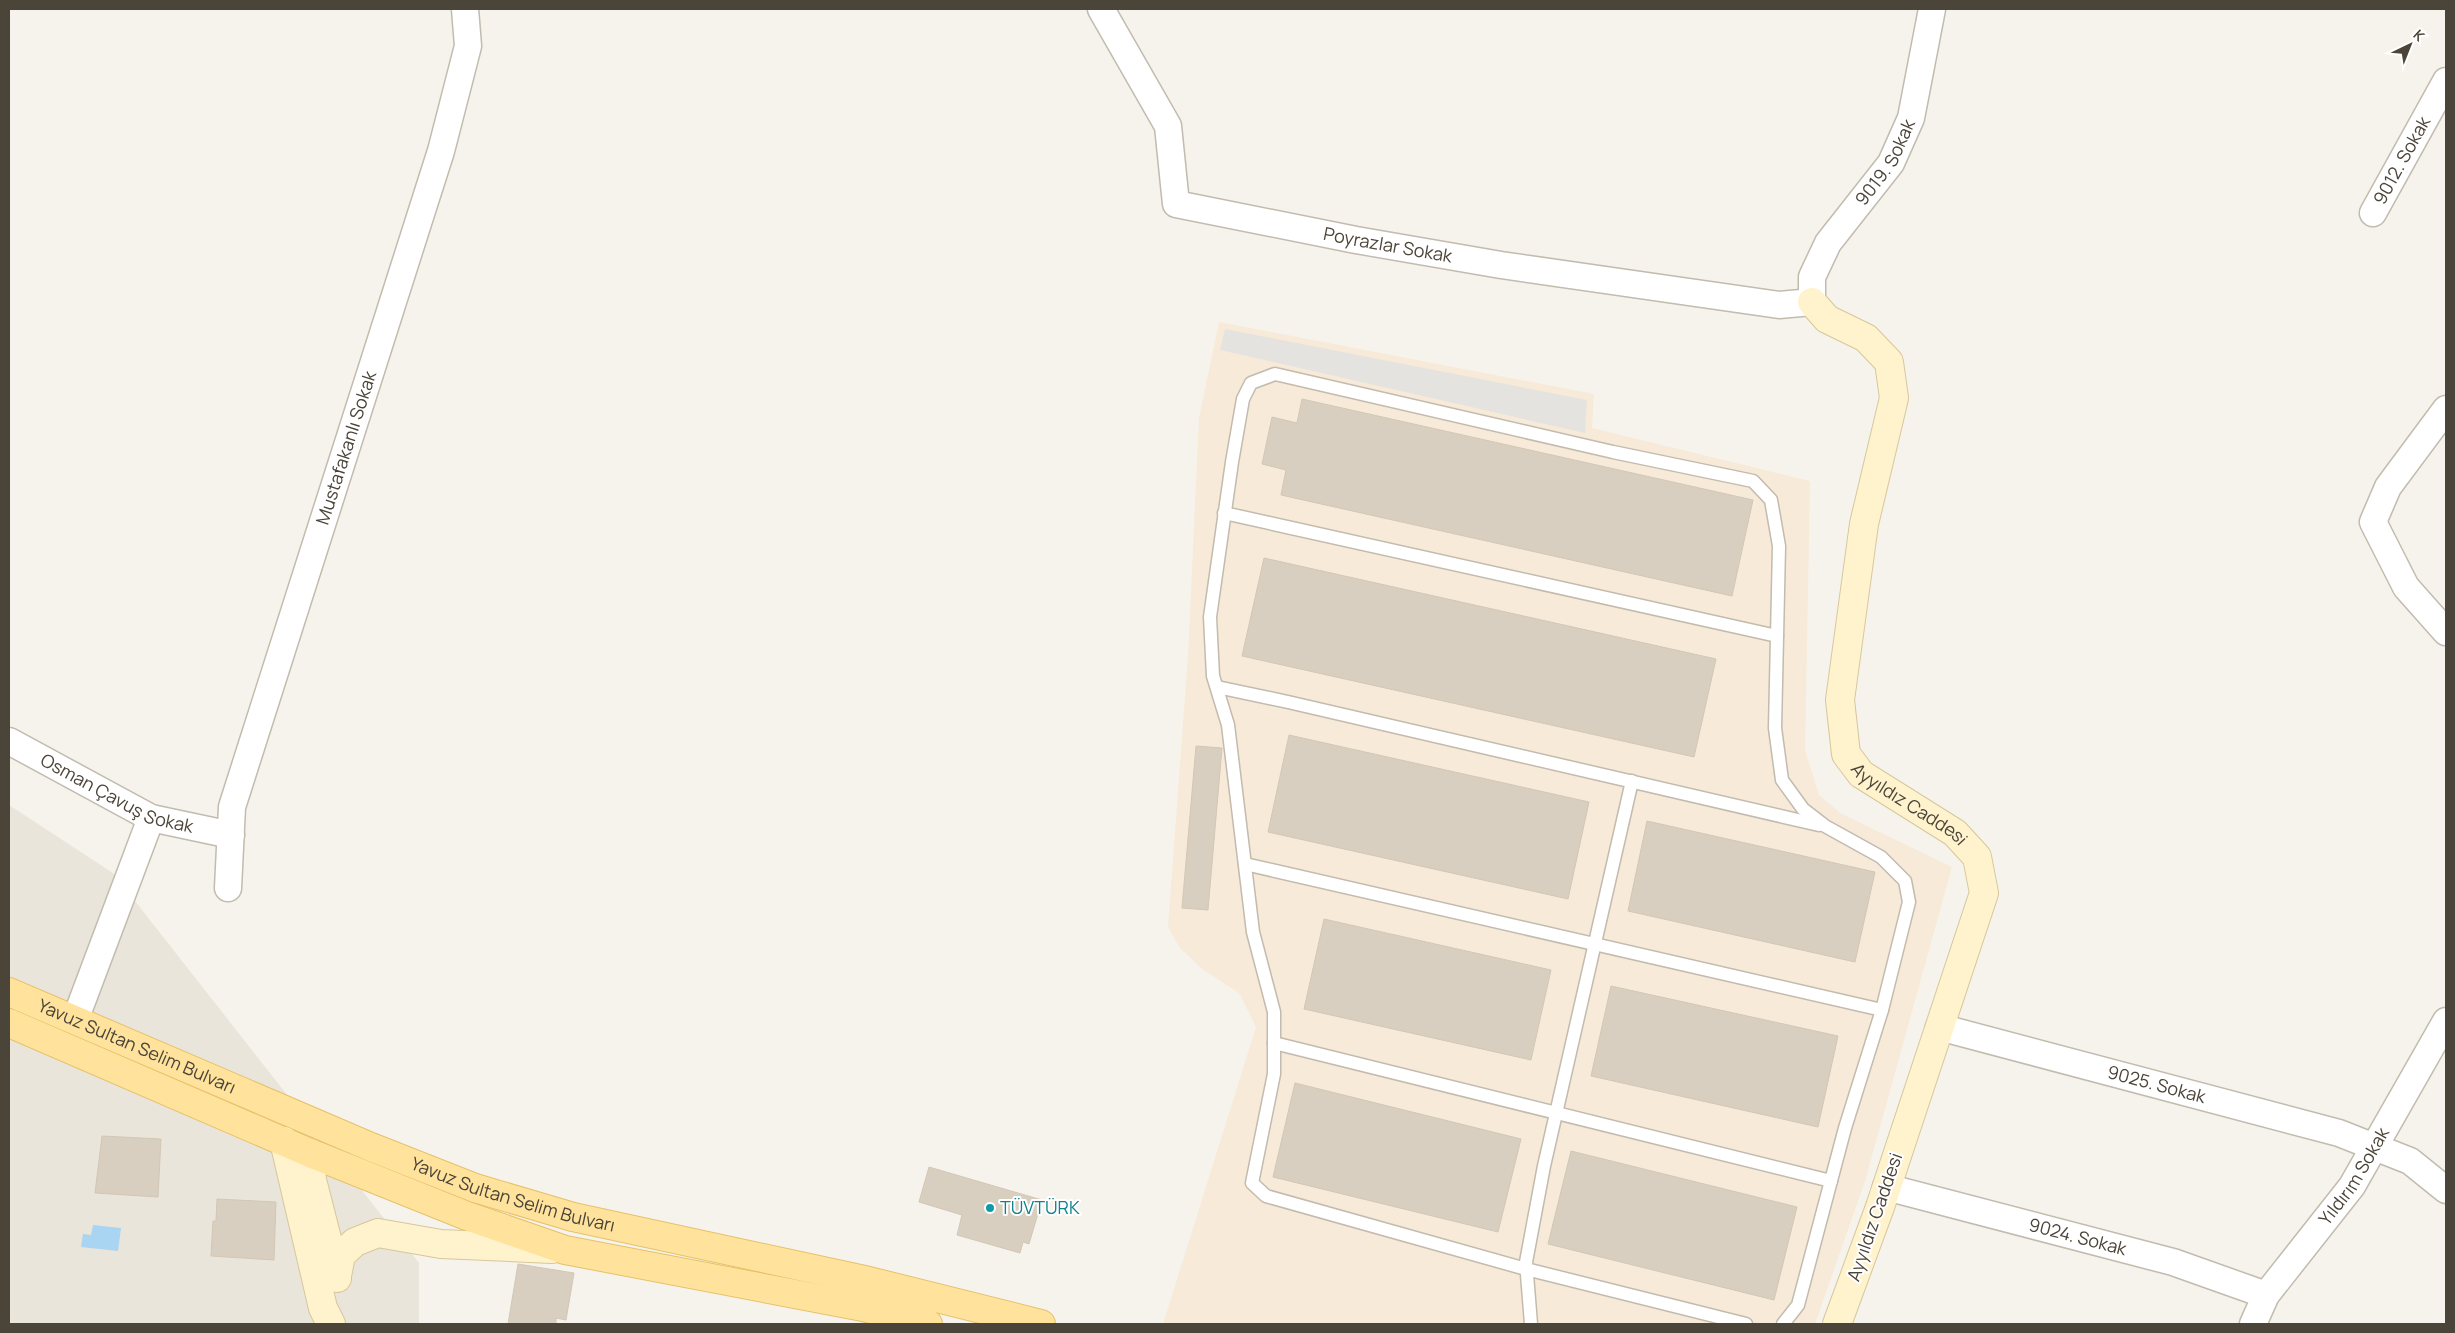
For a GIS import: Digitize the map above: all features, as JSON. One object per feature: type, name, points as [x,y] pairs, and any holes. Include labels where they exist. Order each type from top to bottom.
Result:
[{"type":"main road","name":"Yavuz Sultan Selim Bulvarı","points":[[9,992],[371,1146],[475,1188],[573,1217],[869,1281],[1041,1324]]},
{"type":"main road","name":"Yavuz Sultan Selim Bulvarı","points":[[9,1023],[310,1153],[468,1216],[565,1250],[863,1307],[928,1324]]},
{"type":"street","name":"Mustafakanlı Sokak","points":[[228,888],[232,808],[441,150],[468,46],[465,9]]},
{"type":"street","name":"Poyrazlar Sokak","points":[[1101,9],[1168,126],[1176,204],[1356,240],[1500,265],[1779,306],[1812,302]]},
{"type":"street","name":"9019. Sokak","points":[[1812,302],[1812,277],[1828,243],[1891,163],[1911,118],[1932,9]]},
{"type":"street","name":"9012. Sokak","points":[[2373,214],[2446,81]]},
{"type":"street","name":"Ayyıldız Caddesi","points":[[1812,302],[1827,318],[1866,338],[1889,362],[1894,398],[1864,524],[1840,700],[1846,754],[1861,774],[1955,833],[1977,857],[1984,893],[1886,1187],[1838,1324]]},
{"type":"street","points":[[2446,409],[2388,487],[2373,522],[2406,587],[2446,632]]},
{"type":"street","name":"Osman Çavuş Sokak","points":[[9,741],[150,818],[231,835]]},
{"type":"street","points":[[75,1020],[150,818]]},
{"type":"street","name":"Yıldırım Sokak","points":[[2253,1324],[2266,1295],[2352,1186],[2446,1021]]},
{"type":"street","name":"9025. Sokak","points":[[1939,1027],[2339,1133],[2410,1161],[2446,1190]]},
{"type":"street","points":[[284,1141],[323,1308],[332,1324]]},
{"type":"street","points":[[310,1153],[312,1180],[337,1276],[343,1324]]},
{"type":"street","name":"9024. Sokak","points":[[1886,1187],[2173,1262],[2266,1295]]},
{"type":"street","points":[[337,1276],[341,1255],[355,1242],[378,1233],[441,1244],[565,1250]]},
{"type":"lane","points":[[1746,1324],[1526,1269],[1266,1196],[1252,1183],[1274,1074],[1274,1012],[1253,932],[1228,725],[1213,676],[1210,617],[1224,513],[1243,399],[1251,383],[1275,374],[1603,450],[1752,481],[1771,500],[1779,546],[1775,728],[1782,780],[1803,809],[1825,826],[1881,857],[1905,881],[1909,902],[1882,1010],[1831,1181],[1798,1305],[1783,1324]]},
{"type":"lane","points":[[1224,513],[1777,636]]},
{"type":"lane","points":[[1217,687],[1825,826]]},
{"type":"lane","points":[[1531,1324],[1526,1262],[1544,1166],[1596,946],[1632,781]]},
{"type":"lane","points":[[1245,864],[1596,946],[1882,1010]]},
{"type":"lane","points":[[1274,1043],[1831,1181]]},
{"type":"shaded area","points":[[1219,322],[1594,394],[1592,428],[1810,481],[1805,750],[1819,795],[1840,813],[1952,867],[1865,1181],[1815,1324],[1163,1324],[1256,1027],[1239,993],[1201,968],[1180,948],[1168,927],[1188,656],[1199,418]]},
{"type":"shaded area","points":[[1225,329],[1587,400],[1585,433],[1220,350]]},
{"type":"shaded area","points":[[9,805],[113,873],[419,1263],[419,1324],[9,1324]]},
{"type":"water","points":[[93,1225],[121,1228],[118,1251],[81,1247],[83,1234],[91,1235]]},
{"type":"building","points":[[1302,399],[1753,500],[1732,596],[1281,495],[1286,470],[1262,464],[1272,417],[1297,423]]},
{"type":"building","points":[[1264,558],[1716,659],[1694,757],[1242,656]]},
{"type":"building","points":[[1289,735],[1589,802],[1568,899],[1268,832]]},
{"type":"building","points":[[1196,746],[1222,748],[1208,910],[1182,908]]},
{"type":"building","points":[[1647,821],[1875,872],[1855,962],[1628,911]]},
{"type":"building","points":[[1324,919],[1551,970],[1531,1060],[1304,1009]]},
{"type":"building","points":[[1611,986],[1838,1036],[1818,1127],[1591,1076]]},
{"type":"building","points":[[1295,1083],[1521,1139],[1498,1232],[1273,1177]]},
{"type":"building","points":[[102,1136],[161,1139],[158,1197],[95,1193]]},
{"type":"building","points":[[1571,1151],[1797,1207],[1774,1300],[1548,1244]]},
{"type":"building","name":"TÜVTÜRK","points":[[929,1167],[1042,1200],[1029,1244],[1023,1242],[1020,1253],[957,1235],[962,1215],[919,1202]]},
{"type":"building","points":[[217,1199],[276,1202],[274,1260],[211,1256],[213,1221],[216,1221]]},
{"type":"building","points":[[518,1264],[574,1273],[566,1320],[556,1318],[556,1324],[508,1324]]},
{"type":"place","name":"TÜVTÜRK","points":[[990,1208]]}]
